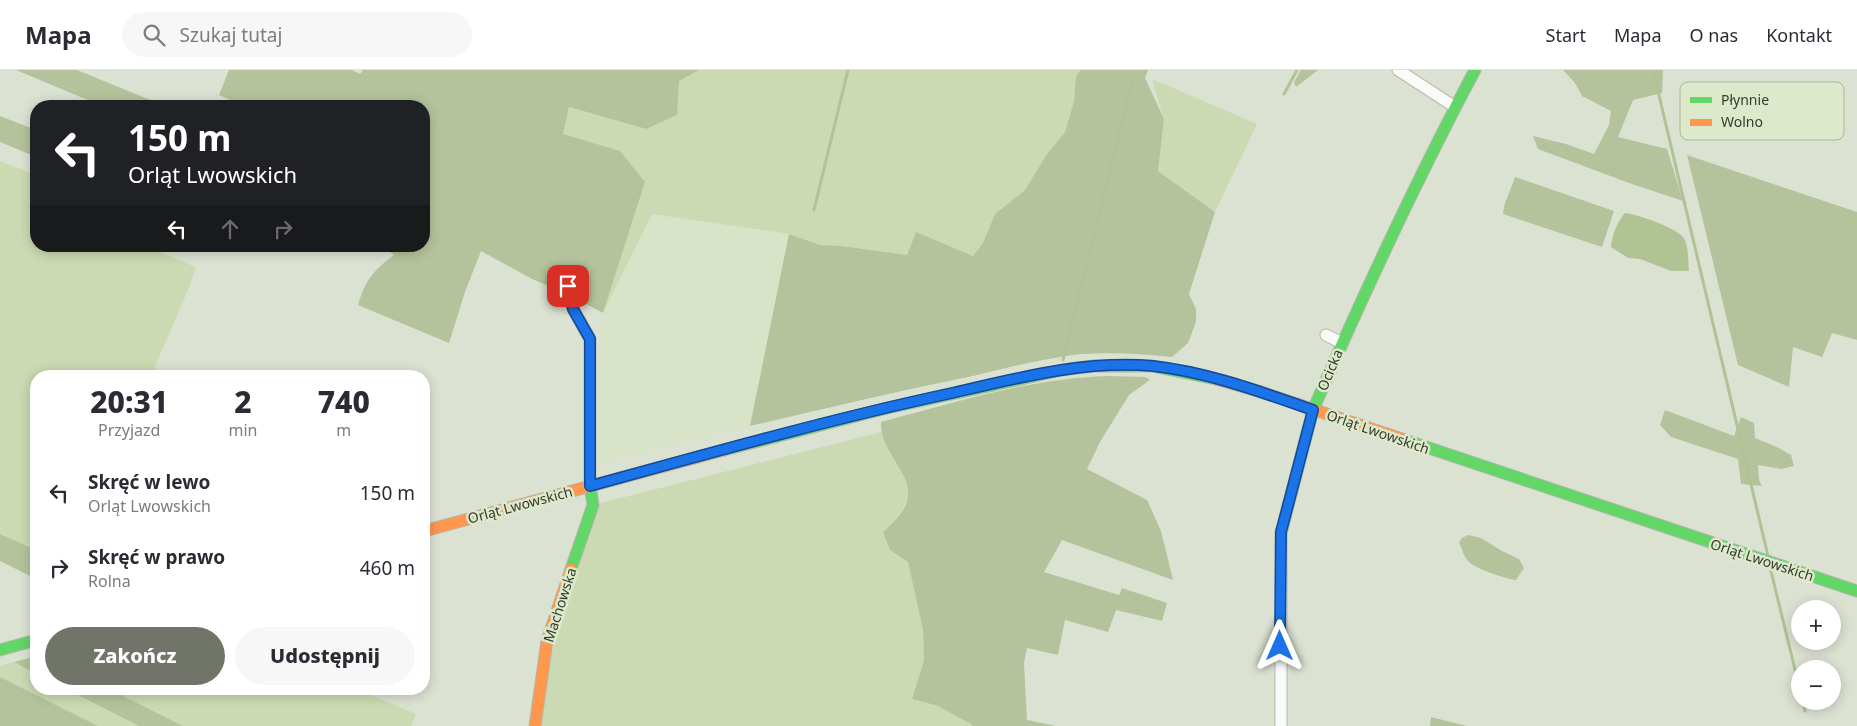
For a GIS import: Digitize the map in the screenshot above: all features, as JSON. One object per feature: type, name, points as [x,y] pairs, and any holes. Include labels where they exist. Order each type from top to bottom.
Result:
[{"type":"street","points":[[1398,70],[1455,107]]},
{"type":"street","name":"Ocicka","points":[[1281,726],[1281,532],[1313,410],[1342,342],[1416,183],[1475,70]]},
{"type":"street","name":"Machowska","points":[[535,726],[547,641],[593,505],[590,486],[590,339],[573,309],[568,286]]},
{"type":"street","points":[[1326,335],[1342,342]]},
{"type":"street","name":"Orląt Lwowskich","points":[[430,529],[926,398],[1020,378],[1093,366],[1152,366],[1189,372],[1220,380],[1857,591]]},
{"type":"street","points":[[0,650],[30,642]]},
{"type":"shaded area","points":[[16,70],[77,70],[150,100],[88,100]]},
{"type":"shaded area","points":[[229,70],[352,70],[360,74],[363,70],[699,70],[679,81],[677,115],[646,129],[569,107],[563,134],[620,151],[645,182],[603,313],[561,291],[532,279],[481,251],[465,292],[449,343],[358,305],[371,276],[394,255],[390,252],[430,252],[430,100],[230,100],[219,95]]},
{"type":"shaded area","points":[[699,70],[1080,70],[1076,77],[1074,101],[1065,132],[1047,154],[1025,190],[995,214],[983,243],[973,256],[916,232],[907,255],[842,246],[820,245],[789,234],[652,214],[603,313],[645,182],[562,134],[569,107],[646,129],[679,81]]},
{"type":"shaded area","points":[[1080,70],[1148,70],[1145,78],[1164,119],[1158,171],[1215,212],[1189,294],[1196,309],[1196,322],[1188,343],[1172,357],[1104,353],[1053,358],[750,426],[789,234],[820,245],[842,246],[907,255],[916,232],[973,256],[983,243],[995,214],[1025,190],[1047,154],[1065,132],[1074,101],[1076,77]]},
{"type":"shaded area","points":[[1301,70],[1318,70],[1296,87],[1294,82]]},
{"type":"shaded area","points":[[1563,70],[1663,70],[1662,93],[1633,100],[1618,137],[1667,149],[1683,201],[1538,149],[1533,136],[1566,144],[1594,154],[1609,125],[1611,111],[1582,96],[1575,83]]},
{"type":"shaded area","points":[[1152,79],[1257,124],[1215,212],[1158,171],[1164,119]]},
{"type":"shaded area","points":[[0,116],[30,128],[30,154],[0,142]]},
{"type":"shaded area","points":[[1687,155],[1857,212],[1857,340],[1832,333],[1822,357],[1793,347],[1789,387],[1738,365]]},
{"type":"shaded area","points":[[0,161],[30,173],[30,252],[160,252],[196,267],[154,369],[156,370],[30,370],[30,547],[0,534]]},
{"type":"shaded area","points":[[1515,177],[1614,211],[1602,247],[1503,214],[1504,206]]},
{"type":"shaded area","points":[[1625,213],[1656,222],[1679,233],[1685,240],[1689,271],[1671,271],[1640,259],[1628,258],[1611,247],[1615,229]]},
{"type":"shaded area","points":[[652,214],[789,234],[750,426],[596,465],[603,313]]},
{"type":"shaded area","points":[[1109,376],[1146,377],[1150,380],[1129,395],[1100,442],[1087,469],[1147,500],[1161,531],[1173,580],[1062,540],[1044,572],[1119,595],[1122,588],[1167,603],[1162,621],[1116,610],[1108,632],[1065,620],[1058,655],[1027,648],[1024,663],[1027,720],[1056,726],[972,726],[938,706],[912,699],[924,660],[923,630],[908,562],[890,550],[883,532],[902,512],[907,500],[908,489],[882,435],[881,422],[1023,386],[1051,381]]},
{"type":"shaded area","points":[[1665,410],[1734,436],[1741,417],[1754,423],[1755,438],[1791,455],[1794,466],[1781,469],[1758,465],[1759,480],[1762,486],[1741,484],[1738,459],[1671,437],[1660,425]]},
{"type":"shaded area","points":[[881,432],[890,454],[902,469],[909,496],[902,512],[883,532],[890,550],[908,562],[923,630],[924,660],[912,699],[938,706],[972,726],[535,726],[539,697],[593,505]]},
{"type":"shaded area","points":[[0,534],[30,547],[30,576],[0,561]]},
{"type":"shaded area","points":[[1468,535],[1481,538],[1519,559],[1524,568],[1516,580],[1490,573],[1471,564],[1465,557],[1459,543],[1462,538]]},
{"type":"shaded area","points":[[30,658],[30,671],[14,662]]},
{"type":"shaded area","points":[[14,662],[30,671],[30,692],[0,677],[0,666]]},
{"type":"shaded area","points":[[0,677],[30,692],[30,695],[36,695],[98,726],[0,726]]},
{"type":"shaded area","points":[[36,695],[78,695],[139,726],[98,726]]},
{"type":"shaded area","points":[[78,695],[121,695],[183,726],[139,726]]},
{"type":"shaded area","points":[[121,695],[370,695],[416,714],[411,726],[183,726]]},
{"type":"shaded area","points":[[1431,717],[1467,726],[1430,726]]},
{"type":"waterway","points":[[814,210],[848,70]]},
{"type":"waterway","points":[[1063,360],[1135,70]]},
{"type":"waterway","points":[[1284,94],[1297,70]]},
{"type":"waterway","points":[[1653,70],[1768,556]]},
{"type":"waterway","points":[[1770,567],[1793,660]]},
{"type":"traffic: fast","points":[[1313,410],[1391,238],[1475,70]]},
{"type":"traffic: fast","points":[[568,286],[573,309],[590,339],[590,485],[593,505],[571,569]]},
{"type":"traffic: fast","points":[[724,450],[887,408],[1062,370],[1093,366],[1152,366],[1216,379]]},
{"type":"traffic: fast","points":[[1405,440],[1857,591]]},
{"type":"traffic: fast","points":[[0,650],[30,642]]},
{"type":"traffic: slow","points":[[1216,379],[1405,440]]},
{"type":"traffic: slow","points":[[430,529],[724,450]]},
{"type":"traffic: slow","points":[[535,726],[547,641],[571,569]]},
{"type":"route","points":[[568,286],[573,309],[590,339],[590,486],[926,398],[1020,378],[1093,366],[1152,366],[1173,369],[1220,380],[1313,410],[1281,532],[1280,646]]}]
